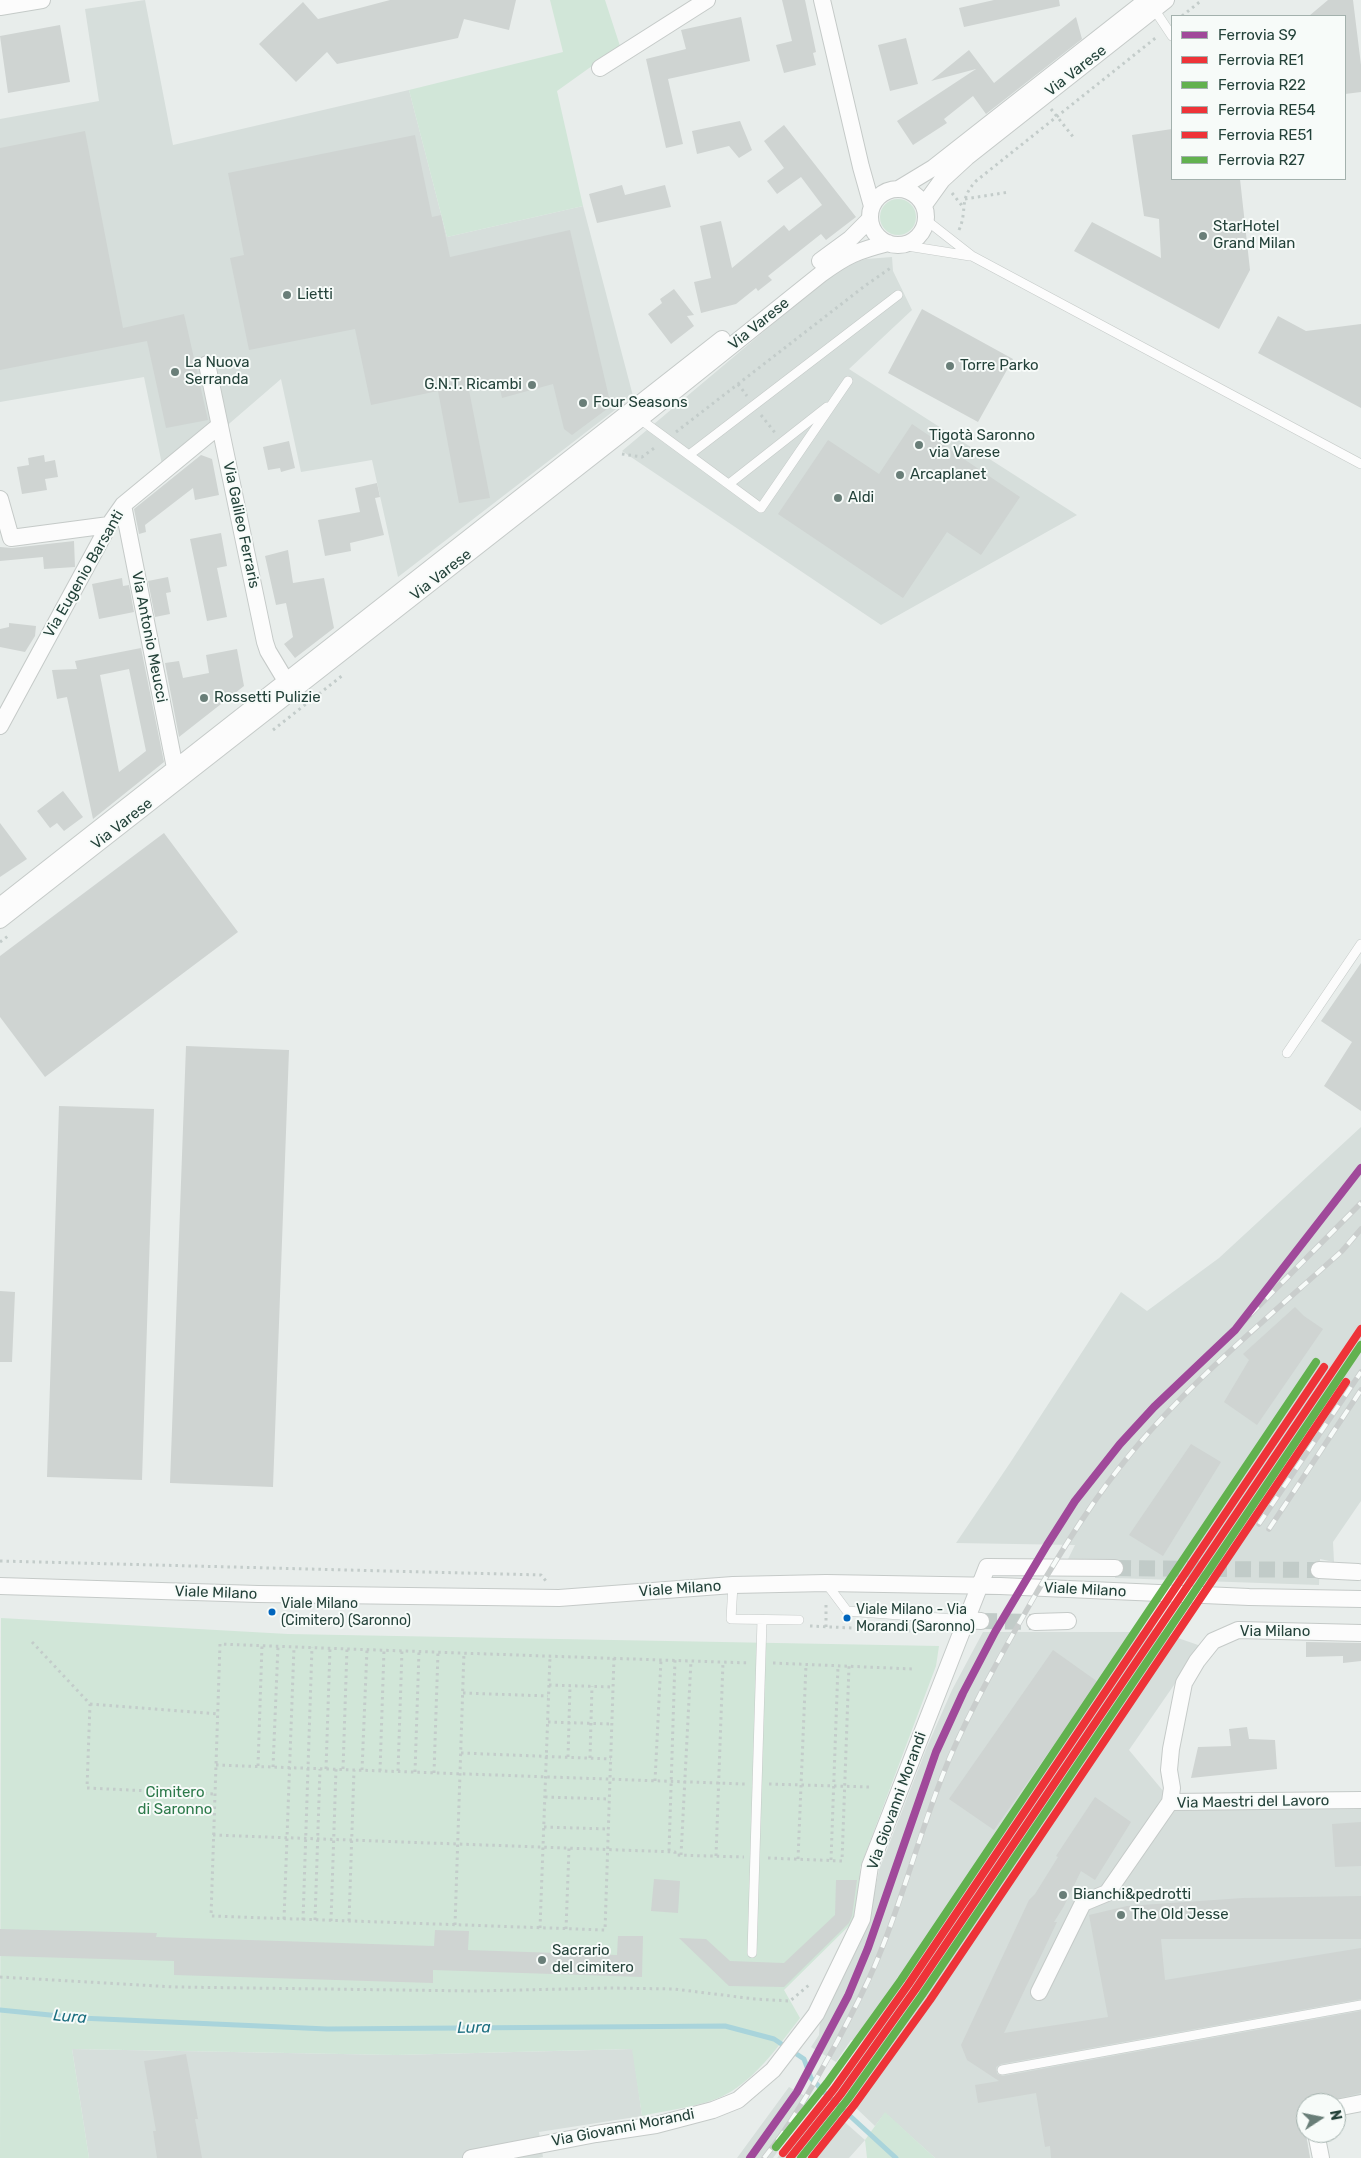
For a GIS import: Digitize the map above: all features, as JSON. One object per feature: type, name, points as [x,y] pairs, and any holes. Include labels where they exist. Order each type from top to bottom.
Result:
[{"type":"street","points":[[0,7],[42,0]]},
{"type":"street","points":[[600,68],[707,0]]},
{"type":"street","points":[[822,0],[875,233],[894,244],[917,238],[925,226],[926,213],[917,195],[877,181],[861,167]]},
{"type":"street","name":"Via Varese","points":[[895,188],[933,168],[1155,3]]},
{"type":"street","name":"Via Varese","points":[[926,213],[942,180],[967,157],[1155,3]]},
{"type":"street","points":[[871,212],[880,194],[895,188]]},
{"type":"street","name":"Via Varese","points":[[0,906],[850,239],[871,212]]},
{"type":"street","name":"Via Varese","points":[[0,920],[640,419],[841,259],[857,251],[894,244]]},
{"type":"street","name":"Via Galileo Ferraris","points":[[207,364],[265,642],[268,651],[286,681]]},
{"type":"street","name":"Via Eugenio Barsanti","points":[[0,726],[109,524],[123,505],[220,425]]},
{"type":"street","points":[[0,499],[11,538],[109,524]]},
{"type":"street","name":"Via Antonio Meucci","points":[[123,505],[175,768]]},
{"type":"street","name":"Via Giovanni Morandi","points":[[471,2158],[596,2134],[656,2125],[713,2110],[738,2100],[773,2070],[816,2014],[862,1919],[870,1866],[974,1620],[980,1586],[987,1567],[1115,1568]]},
{"type":"street","points":[[1319,1570],[1358,1572]]},
{"type":"street","name":"Viale Milano","points":[[0,1586],[258,1594],[559,1598],[733,1585],[826,1583],[980,1586],[1249,1597],[1361,1598]]},
{"type":"street","points":[[1034,1622],[1068,1621]]},
{"type":"street","name":"Via Milano","points":[[1170,1802],[1171,1749],[1184,1683],[1197,1661],[1213,1641],[1238,1630],[1361,1632]]},
{"type":"street","name":"Via Maestri del Lavoro","points":[[1039,1992],[1083,1903],[1107,1893],[1170,1802],[1361,1800]]},
{"type":"street","points":[[1346,2106],[1361,2103]]},
{"type":"street","points":[[1318,2143],[1320,2158]]},
{"type":"lane","points":[[1155,3],[1170,32]]},
{"type":"lane","points":[[926,213],[972,256],[1361,464]]},
{"type":"lane","points":[[894,244],[972,256]]},
{"type":"lane","points":[[689,455],[898,295]]},
{"type":"lane","points":[[640,419],[761,508],[848,381]]},
{"type":"lane","points":[[729,484],[834,402]]},
{"type":"lane","points":[[1287,1053],[1361,944]]},
{"type":"lane","points":[[826,1583],[847,1611],[974,1620]]},
{"type":"lane","points":[[733,1585],[731,1620],[799,1620]]},
{"type":"lane","points":[[752,1953],[762,1620]]},
{"type":"lane","points":[[1002,2070],[1361,2006]]},
{"type":"path","points":[[1183,15],[1202,0]]},
{"type":"path","points":[[958,233],[962,224],[964,199],[976,181],[1170,32]]},
{"type":"path","points":[[1057,117],[1074,138]]},
{"type":"path","points":[[947,186],[963,208]]},
{"type":"path","points":[[964,199],[1009,192]]},
{"type":"path","points":[[615,459],[623,453],[642,457],[892,267]]},
{"type":"path","points":[[738,384],[782,442]]},
{"type":"path","points":[[272,730],[350,670]]},
{"type":"path","points":[[0,942],[15,930]]},
{"type":"path","points":[[0,1561],[541,1575],[559,1598]]},
{"type":"path","points":[[32,1642],[90,1704],[218,1714]]},
{"type":"path","points":[[220,1644],[278,1646],[614,1658],[605,1930],[211,1916],[220,1644]]},
{"type":"path","points":[[258,1766],[262,1646]]},
{"type":"path","points":[[273,1767],[278,1646]]},
{"type":"path","points":[[284,1919],[294,1646]]},
{"type":"path","points":[[303,1920],[312,1647]]},
{"type":"path","points":[[326,1769],[330,1648]]},
{"type":"path","points":[[343,1769],[347,1648]]},
{"type":"path","points":[[362,1770],[366,1649]]},
{"type":"path","points":[[380,1771],[384,1650]]},
{"type":"path","points":[[398,1771],[402,1650]]},
{"type":"path","points":[[415,1772],[419,1651]]},
{"type":"path","points":[[434,1773],[438,1652]]},
{"type":"path","points":[[455,1925],[464,1652]]},
{"type":"path","points":[[540,1928],[550,1656]]},
{"type":"path","points":[[655,1780],[661,1660]]},
{"type":"path","points":[[669,1851],[675,1660]]},
{"type":"path","points":[[681,1855],[691,1660]]},
{"type":"path","points":[[716,1856],[723,1662]]},
{"type":"path","points":[[798,1859],[806,1665]]},
{"type":"path","points":[[831,1860],[838,1666]]},
{"type":"path","points":[[214,1835],[669,1851],[675,1852],[675,1855],[842,1861],[849,1666]]},
{"type":"path","points":[[549,1685],[613,1687]]},
{"type":"path","points":[[568,1757],[570,1686]]},
{"type":"path","points":[[590,1758],[592,1686]]},
{"type":"path","points":[[463,1693],[548,1696]]},
{"type":"path","points":[[90,1704],[87,1788],[215,1794]]},
{"type":"path","points":[[548,1722],[612,1724]]},
{"type":"path","points":[[461,1753],[611,1759]]},
{"type":"path","points":[[216,1765],[868,1787]]},
{"type":"path","points":[[315,1920],[320,1768]]},
{"type":"path","points":[[331,1921],[336,1769]]},
{"type":"path","points":[[349,1921],[354,1770]]},
{"type":"path","points":[[545,1797],[609,1799]]},
{"type":"path","points":[[544,1827],[608,1829]]},
{"type":"path","points":[[566,1929],[569,1848]]},
{"type":"path","points":[[0,1976],[175,1987],[474,1991],[610,1988],[674,1989],[755,1999],[790,2000],[808,1985],[830,1987]]},
{"type":"shaded area","points":[[145,0],[173,145],[409,90],[447,237],[583,206],[633,396],[398,577],[372,460],[301,472],[281,379],[165,479],[144,377],[0,402],[0,119],[99,101],[85,9]]},
{"type":"shaded area","points":[[892,257],[893,271],[912,310],[849,369],[1077,515],[881,625],[622,451],[826,279],[846,265],[866,259]]},
{"type":"shaded area","points":[[1361,1127],[1361,1501],[1333,1542],[1334,1562],[1320,1559],[1319,1585],[1115,1578],[1116,1561],[1068,1559],[1075,1545],[956,1543],[1121,1292],[1147,1311],[1219,1258]]},
{"type":"shaded area","points":[[1149,1628],[1201,1646],[1129,1750],[1179,1810],[1361,1809],[1361,2095],[1346,2098],[1346,2093],[1296,2093],[1296,2143],[1307,2143],[1310,2158],[935,2158],[885,2113],[875,2126],[835,2088],[872,2041],[851,2040],[836,2062],[811,2047],[819,2035],[820,2021],[860,1943],[871,1910],[879,1870],[927,1747],[952,1690],[983,1632],[1141,1632]]},
{"type":"shaded area","points":[[72,2049],[396,2055],[633,2049],[642,2116],[539,2132],[543,2157],[538,2158],[89,2158]]},
{"type":"shaded area","points":[[789,2087],[814,2101],[773,2158],[737,2158]]},
{"type":"shaded area","points":[[822,2102],[865,2140],[849,2158],[777,2158]]},
{"type":"green space","points":[[550,0],[605,0],[620,46],[557,91],[583,206],[447,237],[409,90],[563,52]]},
{"type":"green space","points":[[898,199],[905,200],[911,204],[915,210],[915,224],[911,230],[905,234],[898,235],[891,234],[885,230],[881,224],[880,217],[881,210],[885,204],[891,200]]},
{"type":"green space","name":"Cimitero di Saronno","points":[[1,1618],[288,1634],[939,1646],[936,1666],[860,1868],[859,1916],[784,1990],[800,2018],[761,2067],[732,2091],[711,2101],[642,2116],[632,2049],[396,2055],[72,2049],[89,2158],[0,2158]]},
{"type":"green space","points":[[885,2112],[935,2158],[867,2158],[865,2140]]},
{"type":"building","points":[[390,0],[516,0],[509,30],[464,19],[458,38],[337,64],[327,52],[296,82],[259,44],[303,2],[318,19]]},
{"type":"building","points":[[782,0],[805,0],[816,52],[813,53],[816,65],[784,73],[776,45],[792,41]]},
{"type":"building","points":[[994,0],[1059,0],[1060,6],[964,27],[959,8]]},
{"type":"building","points":[[1328,0],[1353,0],[1361,65],[1361,92],[1346,94],[1346,15],[1310,15]]},
{"type":"building","points":[[741,17],[750,61],[668,79],[683,144],[666,148],[646,59],[686,49],[681,30]]},
{"type":"building","points":[[1076,17],[1082,39],[986,114],[973,96],[944,119],[947,123],[913,145],[897,121],[976,69],[931,81],[969,50],[994,83]]},
{"type":"building","points":[[60,25],[70,82],[8,93],[0,36]]},
{"type":"building","points":[[906,38],[918,84],[890,91],[878,45]]},
{"type":"building","points":[[740,121],[752,150],[739,158],[729,146],[697,154],[692,131]]},
{"type":"building","points":[[784,125],[856,217],[826,240],[821,234],[768,276],[772,280],[758,291],[756,288],[736,304],[701,313],[694,282],[711,278],[700,226],[721,221],[732,268],[784,225],[789,231],[822,205],[801,177],[777,194],[767,181],[784,168],[764,141]]},
{"type":"building","name":"StarHotel Grand Milan","points":[[1171,129],[1171,180],[1240,180],[1250,270],[1219,329],[1074,251],[1092,222],[1161,258],[1159,219],[1144,216],[1132,135]]},
{"type":"building","points":[[85,131],[123,328],[184,314],[208,420],[166,428],[147,341],[0,370],[0,148]]},
{"type":"building","points":[[415,135],[432,217],[441,215],[450,257],[570,230],[611,406],[572,435],[564,429],[553,384],[502,398],[498,379],[468,385],[490,498],[459,503],[438,391],[371,405],[355,329],[249,350],[230,258],[244,255],[228,173]]},
{"type":"building","points":[[622,185],[625,195],[665,185],[671,207],[597,223],[589,194]]},
{"type":"building","points":[[674,289],[694,315],[687,316],[694,326],[671,344],[648,314],[662,303],[660,299]]},
{"type":"building","name":"Torre Parko","points":[[922,309],[1013,359],[978,422],[888,373]]},
{"type":"building","points":[[1278,316],[1306,331],[1361,324],[1361,408],[1258,353]]},
{"type":"building","points":[[912,424],[1020,497],[981,555],[947,532],[903,598],[778,514],[828,440],[879,474]]},
{"type":"building","points":[[289,441],[295,468],[281,472],[280,468],[268,470],[263,447]]},
{"type":"building","points":[[44,455],[45,462],[55,460],[58,477],[45,479],[47,490],[22,494],[17,467],[29,465],[28,458]]},
{"type":"building","points":[[201,455],[212,459],[219,495],[195,500],[193,488],[145,525],[146,532],[139,534],[134,509]]},
{"type":"building","points":[[377,483],[380,497],[375,498],[384,535],[350,543],[351,551],[325,556],[318,520],[360,512],[355,488]]},
{"type":"building","points":[[221,533],[227,566],[217,568],[227,617],[207,621],[190,539]]},
{"type":"building","points":[[74,541],[75,567],[44,569],[43,557],[0,561],[0,547],[12,548]]},
{"type":"building","points":[[288,550],[293,583],[324,578],[334,628],[295,658],[284,644],[293,637],[286,603],[276,605],[265,556]]},
{"type":"building","points":[[168,577],[171,592],[166,593],[170,614],[155,617],[148,581]]},
{"type":"building","points":[[122,578],[123,586],[129,585],[134,612],[99,619],[92,584]]},
{"type":"building","points":[[9,623],[36,626],[35,636],[25,652],[0,647],[0,629],[9,627]]},
{"type":"building","points":[[141,648],[164,762],[93,819],[67,697],[57,699],[52,670],[77,669],[75,661]],"holes":[[[129,669],[146,751],[119,772],[100,675]]]},
{"type":"building","name":"Rossetti Pulizie","points":[[237,649],[244,686],[179,737],[165,663],[179,661],[183,678],[209,673],[206,655]]},
{"type":"building","points":[[63,791],[83,817],[64,831],[57,823],[50,828],[37,811]]},
{"type":"building","points":[[0,823],[27,859],[0,877]]},
{"type":"building","points":[[164,833],[238,932],[45,1077],[0,1017],[0,956]]},
{"type":"building","points":[[1361,963],[1361,1111],[1324,1086],[1352,1042],[1321,1021]]},
{"type":"building","points":[[186,1046],[289,1050],[273,1487],[170,1483]]},
{"type":"building","points":[[59,1106],[154,1109],[142,1480],[47,1477]]},
{"type":"building","points":[[0,1291],[15,1292],[12,1362],[0,1362]]},
{"type":"building","points":[[1295,1307],[1304,1316],[1323,1329],[1257,1425],[1224,1402],[1249,1360],[1243,1354]]},
{"type":"building","points":[[1191,1444],[1221,1462],[1163,1556],[1129,1535]]},
{"type":"building","points":[[1306,1642],[1361,1643],[1361,1661],[1343,1663],[1343,1656],[1306,1657]]},
{"type":"building","points":[[1053,1650],[1098,1682],[994,1830],[949,1799]]},
{"type":"building","points":[[1247,1727],[1249,1739],[1275,1740],[1277,1769],[1191,1778],[1198,1747],[1231,1746],[1229,1729]]},
{"type":"building","points":[[1095,1797],[1131,1822],[1095,1880],[1081,1871],[1054,1922],[1057,1922],[1004,2033],[1108,2017],[1089,1915],[1127,1906],[1243,1898],[1361,1896],[1361,1939],[1161,1939],[1165,1980],[1361,1948],[1361,1999],[1001,2064],[996,2067],[997,2074],[1003,2076],[1361,2011],[1361,2093],[1346,2097],[1346,2093],[1296,2093],[1296,2143],[1307,2143],[1310,2158],[1051,2158],[1050,2146],[1045,2147],[1036,2093],[978,2103],[975,2085],[999,2081],[967,2060],[961,2045],[1029,1900],[1035,1894],[1058,1857],[1056,1856]]},
{"type":"building","points":[[1361,1822],[1361,1866],[1335,1867],[1332,1824]]},
{"type":"building","points":[[654,1879],[680,1881],[678,1913],[651,1911]]},
{"type":"building","points":[[836,1880],[857,1880],[852,1916],[849,1923],[784,1987],[729,1986],[679,1938],[706,1939],[730,1961],[784,1963],[835,1915]]},
{"type":"building","points":[[0,1929],[157,1933],[156,1937],[434,1946],[435,1930],[469,1931],[468,1950],[617,1955],[618,1936],[643,1936],[642,1977],[433,1970],[433,1983],[174,1975],[174,1961],[0,1956]]},
{"type":"building","points":[[186,2054],[198,2119],[195,2119],[202,2158],[157,2158],[153,2131],[156,2131],[144,2061]]},
{"type":"waterway","name":"Lura","points":[[0,2010],[80,2018],[327,2029],[725,2026],[774,2039],[804,2059],[811,2078],[896,2158]]},
{"type":"tunnel","points":[[1115,1568],[1319,1570]]},
{"type":"tunnel","points":[[981,1621],[1035,1622]]},
{"type":"railway","points":[[1235,1330],[1361,1203]]},
{"type":"railway","points":[[764,2158],[803,2102],[860,1998],[889,1929],[931,1806],[950,1757],[1002,1653],[1070,1538],[1119,1468],[1181,1398],[1342,1251],[1361,1229]]},
{"type":"railway","points":[[1259,1524],[1361,1372]]},
{"type":"railway","points":[[1269,1529],[1361,1390]]},
{"type":"rail line","name":"S9","points":[[750,2158],[797,2092],[848,1996],[868,1948],[936,1752],[963,1693],[995,1632],[1047,1545],[1075,1501],[1120,1444],[1154,1407],[1235,1330],[1361,1168]]},
{"type":"rail line","name":"RE1","points":[[790,2158],[841,2094],[915,1990],[1361,1329]]},
{"type":"rail line","name":"R22","points":[[801,2158],[848,2099],[922,1995],[1361,1345]]},
{"type":"rail line","name":"R27","points":[[776,2147],[827,2083],[901,1980],[1316,1362]]},
{"type":"rail line","name":"RE54","points":[[783,2153],[834,2089],[908,1985],[1324,1367]]},
{"type":"rail line","name":"RE51","points":[[812,2158],[855,2104],[930,2000],[1346,1382]]},
{"type":"place","name":"StarHotel Grand Milan","points":[[1203,236]]},
{"type":"place","name":"Lietti","points":[[287,295]]},
{"type":"place","name":"Torre Parko","points":[[950,366]]},
{"type":"place","name":"La Nuova Serranda","points":[[175,372]]},
{"type":"place","name":"G.N.T. Ricambi","points":[[532,385]]},
{"type":"place","name":"Four Seasons","points":[[583,403]]},
{"type":"place","name":"Tigotà Saronno via Varese","points":[[919,445]]},
{"type":"place","name":"Arcaplanet","points":[[900,475]]},
{"type":"place","name":"Aldi","points":[[838,498]]},
{"type":"place","name":"Rossetti Pulizie","points":[[204,698]]},
{"type":"place","name":"Viale Milano (Cimitero) (Saronno)","points":[[272,1612]]},
{"type":"place","name":"Viale Milano - Via Morandi (Saronno)","points":[[847,1618]]},
{"type":"place","name":"Bianchi&pedrotti","points":[[1063,1895]]},
{"type":"place","name":"The Old Jesse","points":[[1121,1915]]},
{"type":"place","name":"Sacrario del cimitero","points":[[542,1960]]}]
